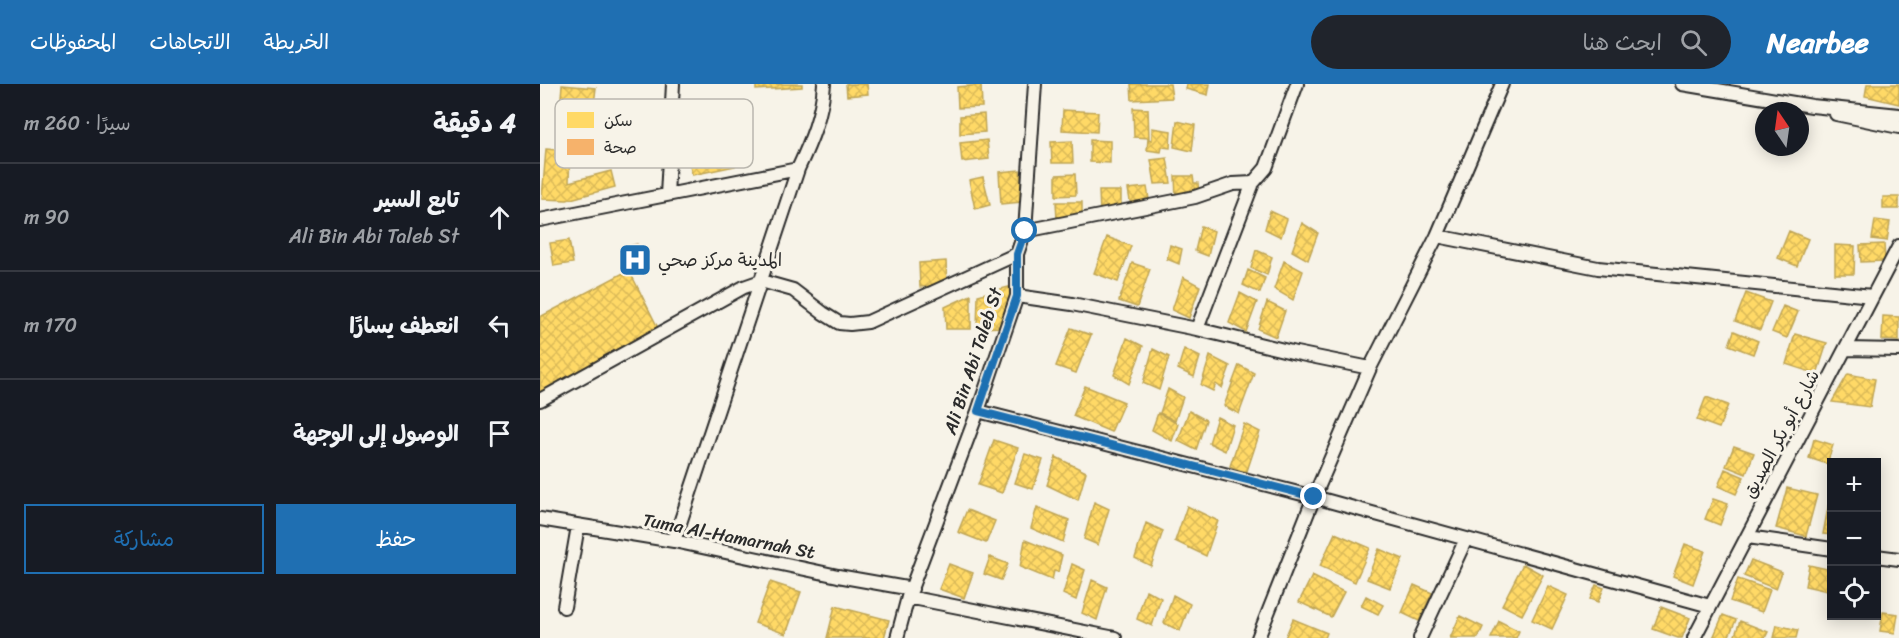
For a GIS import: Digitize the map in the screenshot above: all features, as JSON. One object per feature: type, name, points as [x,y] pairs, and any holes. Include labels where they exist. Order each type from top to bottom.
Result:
[{"type":"street","points":[[672,99],[673,84]]},
{"type":"street","points":[[674,541],[798,169],[814,134],[824,84]]},
{"type":"street","name":"Ali Bin Abi Taleb St","points":[[897,638],[910,593],[978,411],[1017,296],[1017,254],[1025,231],[1035,84]]},
{"type":"street","points":[[1197,329],[1253,183],[1266,168],[1297,84]]},
{"type":"street","points":[[1257,638],[1314,497],[1370,368],[1437,236],[1502,84]]},
{"type":"street","points":[[1682,84],[1812,106],[1899,115]]},
{"type":"street","points":[[1812,106],[1854,119],[1899,127]]},
{"type":"street","points":[[667,195],[668,168]]},
{"type":"street","points":[[540,220],[798,169]]},
{"type":"street","points":[[1025,231],[1195,197],[1233,184],[1253,183]]},
{"type":"street","points":[[1437,236],[1598,268],[1872,296]]},
{"type":"street","name":"شارع أبو بكر الصديق","points":[[1694,638],[1899,246]]},
{"type":"street","points":[[540,400],[744,287],[761,281],[793,290],[839,323],[850,324],[868,321],[1017,254]]},
{"type":"street","points":[[1017,296],[1072,304],[1197,329],[1370,368]]},
{"type":"street","points":[[1846,349],[1899,350]]},
{"type":"street","points":[[978,411],[1314,497],[1710,606]]},
{"type":"street","name":"Tuma Al-Hamarnah St","points":[[540,519],[674,541],[1115,638]]},
{"type":"street","points":[[564,607],[578,526]]},
{"type":"street","points":[[1748,537],[1827,548]]},
{"type":"street","points":[[1420,638],[1466,539]]},
{"type":"street","points":[[1881,557],[1899,559]]},
{"type":"building: سكن","points":[[756,84],[802,84],[802,87],[756,90]]},
{"type":"building: سكن","points":[[846,84],[867,84],[868,94],[847,96]]},
{"type":"building: سكن","points":[[1131,84],[1170,84],[1172,98],[1132,100]]},
{"type":"building: سكن","points":[[1187,84],[1210,84],[1208,95],[1186,89]]},
{"type":"building: سكن","points":[[1867,84],[1899,84],[1899,104],[1865,96]]},
{"type":"building: سكن","points":[[562,85],[596,88],[595,99],[561,99]]},
{"type":"building: سكن","points":[[981,85],[982,107],[958,108],[957,87]]},
{"type":"building: سكن","points":[[1133,108],[1148,109],[1149,138],[1134,137]]},
{"type":"building: سكن","points":[[1063,110],[1098,112],[1097,132],[1062,130]]},
{"type":"building: سكن","points":[[984,114],[985,132],[960,134],[960,116]]},
{"type":"building: سكن","points":[[1177,121],[1195,125],[1192,151],[1174,147]]},
{"type":"building: سكن","points":[[1152,128],[1171,131],[1170,148],[1162,147],[1161,152],[1147,150],[1148,139],[1152,140]]},
{"type":"building: سكن","points":[[987,140],[989,159],[962,162],[960,143]]},
{"type":"building: سكن","points":[[1090,140],[1110,141],[1110,163],[1090,162]]},
{"type":"building: سكن","points":[[1072,141],[1073,163],[1052,163],[1051,142]]},
{"type":"building: سكن","points":[[546,149],[555,150],[555,168],[569,168],[569,182],[611,171],[615,187],[567,200],[542,199]]},
{"type":"building: سكن","points":[[1167,158],[1171,183],[1155,184],[1151,160]]},
{"type":"building: سكن","points":[[690,168],[725,168],[692,175]]},
{"type":"building: سكن","points":[[1020,170],[1022,202],[1001,204],[999,172]]},
{"type":"building: سكن","points":[[1075,174],[1076,195],[1056,196],[1056,175]]},
{"type":"building: سكن","points":[[1175,176],[1193,176],[1194,183],[1198,183],[1199,196],[1176,198]]},
{"type":"building: سكن","points":[[983,177],[990,205],[975,209],[969,180]]},
{"type":"building: سكن","points":[[1147,187],[1150,205],[1131,207],[1128,189]]},
{"type":"building: سكن","points":[[1099,191],[1121,191],[1121,213],[1100,213]]},
{"type":"building: سكن","points":[[1883,197],[1899,197],[1899,209],[1883,209]]},
{"type":"building: سكن","points":[[1056,202],[1082,202],[1082,220],[1057,220]]},
{"type":"building: سكن","points":[[1270,211],[1287,219],[1281,237],[1265,229]]},
{"type":"building: سكن","points":[[1875,220],[1890,222],[1887,241],[1872,239]]},
{"type":"building: سكن","points":[[1302,223],[1318,233],[1308,260],[1292,251]]},
{"type":"building: سكن","points":[[1201,226],[1214,231],[1208,256],[1195,251]]},
{"type":"building: سكن","points":[[1789,231],[1808,239],[1797,266],[1778,258]]},
{"type":"building: سكن","points":[[1107,237],[1131,246],[1118,282],[1094,273]]},
{"type":"building: سكن","points":[[569,240],[573,263],[554,266],[550,243]]},
{"type":"building: سكن","points":[[1884,244],[1885,261],[1861,262],[1860,245]]},
{"type":"building: سكن","points":[[1170,245],[1182,249],[1179,264],[1167,259]]},
{"type":"building: سكن","points":[[1835,245],[1855,246],[1854,274],[1835,274]]},
{"type":"building: سكن","points":[[1256,250],[1272,257],[1267,275],[1251,268]]},
{"type":"building: سكن","points":[[946,261],[947,285],[920,287],[919,263]]},
{"type":"building: سكن","points":[[1284,261],[1303,271],[1293,300],[1274,289]]},
{"type":"building: سكن","points":[[1132,263],[1150,269],[1137,307],[1119,301]]},
{"type":"building: سكن","points":[[629,270],[659,330],[540,394],[540,317]]},
{"type":"building: سكن","points":[[1248,270],[1265,278],[1260,293],[1243,285]]},
{"type":"building: سكن","points":[[1183,277],[1200,286],[1189,318],[1172,310]]},
{"type":"building: سكن","points":[[1016,285],[1005,327],[977,328],[978,295]]},
{"type":"building: سكن","points":[[1240,293],[1257,302],[1246,332],[1229,323]]},
{"type":"building: سكن","points":[[1746,293],[1771,302],[1760,330],[1735,321]]},
{"type":"building: سكن","points":[[971,295],[971,329],[946,329],[945,307]]},
{"type":"building: سكن","points":[[1267,302],[1285,311],[1276,337],[1258,329]]},
{"type":"building: سكن","points":[[1783,306],[1798,312],[1787,338],[1772,332]]},
{"type":"building: سكن","points":[[1883,316],[1899,317],[1899,341],[1882,340]]},
{"type":"building: سكن","points":[[1071,328],[1091,335],[1076,373],[1056,366]]},
{"type":"building: سكن","points":[[1734,331],[1758,341],[1753,354],[1729,345]]},
{"type":"building: سكن","points":[[1795,334],[1827,343],[1817,374],[1786,364]]},
{"type":"building: سكن","points":[[1127,338],[1143,346],[1129,384],[1114,375]]},
{"type":"building: سكن","points":[[1153,349],[1169,357],[1159,390],[1143,383]]},
{"type":"building: سكن","points":[[1184,349],[1200,357],[1194,377],[1178,369]]},
{"type":"building: سكن","points":[[1210,356],[1230,366],[1222,388],[1216,384],[1213,391],[1201,385]]},
{"type":"building: سكن","points":[[1239,365],[1254,373],[1239,414],[1224,406]]},
{"type":"building: سكن","points":[[1848,374],[1875,379],[1870,407],[1832,402]]},
{"type":"building: سكن","points":[[1085,386],[1124,402],[1111,432],[1073,416]]},
{"type":"building: سكن","points":[[1168,389],[1183,397],[1175,421],[1160,413]]},
{"type":"building: سكن","points":[[1706,397],[1728,405],[1719,428],[1697,420]]},
{"type":"building: سكن","points":[[1189,411],[1206,420],[1196,450],[1178,441]]},
{"type":"building: سكن","points":[[1158,413],[1178,424],[1172,441],[1152,430]]},
{"type":"building: سكن","points":[[1217,417],[1233,425],[1225,451],[1209,443]]},
{"type":"building: سكن","points":[[1244,424],[1260,432],[1246,474],[1230,466]]},
{"type":"building: سكن","points":[[1814,439],[1833,445],[1827,458],[1827,464],[1809,458]]},
{"type":"building: سكن","points":[[994,440],[1018,448],[1002,493],[978,485]]},
{"type":"building: سكن","points":[[1734,446],[1754,453],[1746,474],[1726,466]]},
{"type":"building: سكن","points":[[1025,454],[1043,460],[1033,489],[1015,483]]},
{"type":"building: سكن","points":[[1056,457],[1086,472],[1078,500],[1047,485]]},
{"type":"building: سكن","points":[[1725,469],[1744,477],[1736,494],[1718,486]]},
{"type":"building: سكن","points":[[1787,488],[1817,495],[1806,536],[1776,528]]},
{"type":"building: سكن","points":[[1713,499],[1728,504],[1720,525],[1705,519]]},
{"type":"building: سكن","points":[[1094,502],[1109,509],[1098,545],[1084,539]]},
{"type":"building: سكن","points":[[1187,506],[1218,521],[1206,556],[1175,541]]},
{"type":"building: سكن","points":[[1037,507],[1069,520],[1063,542],[1031,528]]},
{"type":"building: سكن","points":[[967,510],[995,521],[986,543],[958,532]]},
{"type":"building: سكن","points":[[1827,513],[1827,534],[1823,534]]},
{"type":"building: سكن","points":[[1146,523],[1163,531],[1151,566],[1135,558]]},
{"type":"building: سكن","points":[[1335,533],[1370,548],[1355,582],[1320,566]]},
{"type":"building: سكن","points":[[1025,540],[1062,555],[1058,572],[1054,571],[1052,580],[1020,567]]},
{"type":"building: سكن","points":[[1685,544],[1705,551],[1693,584],[1673,576]]},
{"type":"building: سكن","points":[[1379,549],[1403,559],[1390,588],[1367,579]]},
{"type":"building: سكن","points":[[990,557],[1008,564],[1001,580],[984,574]]},
{"type":"building: سكن","points":[[1751,560],[1782,572],[1776,589],[1744,576]]},
{"type":"building: سكن","points":[[949,564],[973,573],[964,598],[939,589]]},
{"type":"building: سكن","points":[[1072,564],[1085,570],[1076,600],[1063,594]]},
{"type":"building: سكن","points":[[1523,564],[1543,575],[1522,615],[1502,605]]},
{"type":"building: سكن","points":[[1809,565],[1827,569],[1827,591],[1805,586]]},
{"type":"building: سكن","points":[[1312,576],[1344,592],[1331,617],[1299,602]]},
{"type":"building: سكن","points":[[1738,579],[1770,590],[1762,612],[1730,601]]},
{"type":"building: سكن","points":[[1092,580],[1107,587],[1097,620],[1082,613]]},
{"type":"building: سكن","points":[[770,582],[801,592],[786,634],[755,623]]},
{"type":"building: سكن","points":[[1414,585],[1432,593],[1419,621],[1402,613]]},
{"type":"building: سكن","points":[[1596,585],[1604,588],[1598,602],[1590,599]]},
{"type":"building: سكن","points":[[1548,586],[1568,595],[1552,629],[1532,620]]},
{"type":"building: سكن","points":[[1146,590],[1161,598],[1152,626],[1137,619]]},
{"type":"building: سكن","points":[[1173,595],[1190,604],[1180,631],[1164,623]]},
{"type":"building: سكن","points":[[1366,596],[1383,605],[1378,614],[1361,606]]},
{"type":"building: سكن","points":[[835,606],[889,620],[884,638],[827,638]]},
{"type":"building: سكن","points":[[1661,607],[1690,618],[1682,638],[1653,629]]},
{"type":"building: سكن","points":[[1883,612],[1898,614],[1895,633],[1880,631]]},
{"type":"building: سكن","points":[[1723,615],[1736,620],[1728,638],[1713,638]]},
{"type":"building: سكن","points":[[1460,616],[1483,627],[1478,638],[1450,638]]},
{"type":"building: سكن","points":[[1293,619],[1327,633],[1325,638],[1285,638]]},
{"type":"building: سكن","points":[[1499,621],[1519,631],[1516,638],[1491,638]]},
{"type":"building: سكن","points":[[1740,621],[1768,632],[1765,638],[1734,638]]},
{"type":"building: سكن","points":[[1777,625],[1798,630],[1796,638],[1774,638]]},
{"type":"building: صحة","points":[[637,244],[645,271],[633,275],[625,247]]},
{"type":"place","name":"المدينة مركز صحي","points":[[635,260]]},
{"type":"route","points":[[1025,231],[1017,254],[1017,296],[978,411],[1314,497]]}]
